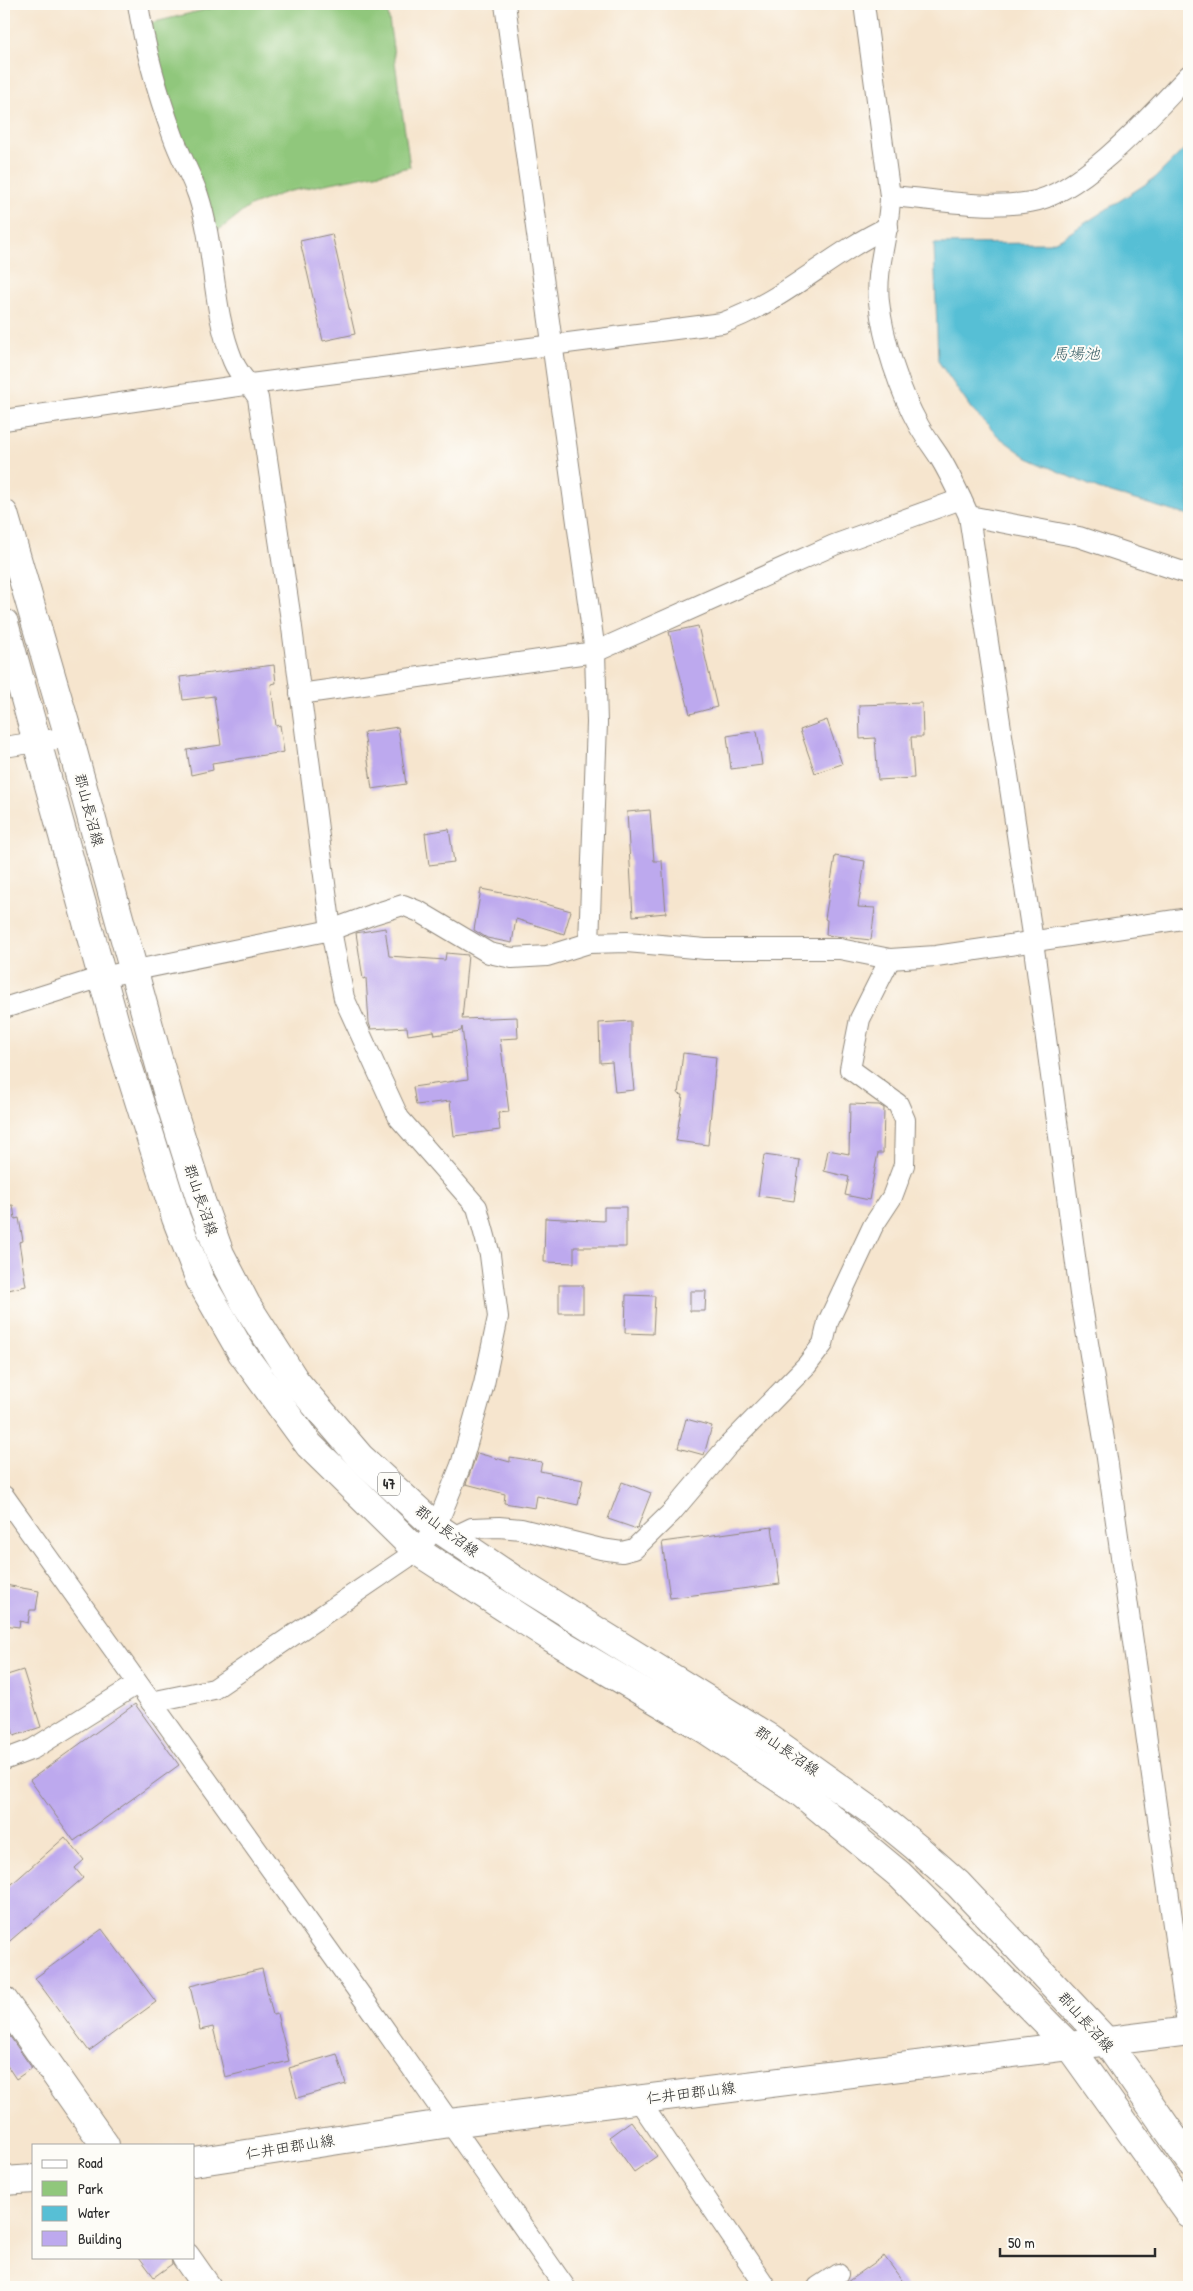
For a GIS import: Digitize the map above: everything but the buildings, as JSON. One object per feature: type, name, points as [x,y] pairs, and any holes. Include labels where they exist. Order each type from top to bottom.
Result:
[{"type":"main road","name":"郡山長沼線","points":[[4,514],[200,1201],[220,1254],[246,1304],[296,1382],[360,1457],[444,1532],[513,1579],[769,1738],[877,1815],[958,1884],[1106,2041],[1189,2160]]},
{"type":"main road","name":"郡山長沼線","points":[[4,624],[102,977],[176,1218],[200,1280],[242,1353],[309,1445],[417,1551],[552,1638],[705,1729],[800,1792],[900,1875],[1070,2047],[1189,2213]]},
{"type":"main road","points":[[4,2001],[104,2144]]},
{"type":"main road","name":"仁井田郡山線","points":[[195,2162],[450,2122],[1189,2031]]},
{"type":"main road","points":[[4,2181],[32,2179]]},
{"type":"main road","points":[[187,2258],[208,2287]]},
{"type":"street","points":[[138,4],[146,51],[173,137],[198,195],[208,242],[220,319],[239,374],[251,384],[258,398],[331,930],[344,998],[400,1118],[477,1207],[490,1255],[498,1317],[484,1384],[444,1532]]},
{"type":"street","points":[[505,4],[595,652],[597,723],[589,943]]},
{"type":"street","points":[[864,4],[890,196],[888,227],[879,278],[879,302],[896,375],[920,427],[940,458],[965,508],[1033,941],[1080,1294],[1107,1458],[1189,2031]]},
{"type":"street","points":[[890,196],[989,205],[1032,202],[1062,190],[1146,122],[1189,75]]},
{"type":"street","points":[[4,420],[251,384],[722,323],[759,308],[867,237],[888,227]]},
{"type":"street","points":[[300,694],[595,652],[834,545],[965,508],[1079,537],[1189,574]]},
{"type":"street","points":[[4,747],[69,737]]},
{"type":"street","points":[[4,1008],[102,977],[331,930],[403,905],[420,912],[489,952],[512,958],[547,956],[589,943],[627,942],[705,949],[840,949],[890,959],[936,956],[1189,918]]},
{"type":"street","points":[[151,1702],[214,1689],[444,1532],[472,1528],[499,1527],[521,1529],[601,1549],[622,1552],[634,1549],[672,1512],[727,1447],[807,1365],[823,1344],[828,1322],[873,1226],[892,1197],[904,1165],[905,1120],[898,1104],[850,1068],[860,1019],[890,959]]},
{"type":"street","points":[[7,1510],[151,1702],[565,2287]]},
{"type":"street","points":[[4,1760],[33,1749],[137,1684]]},
{"type":"street","points":[[638,2099],[766,2287]]},
{"type":"street","points":[[818,2287],[838,2274]]},
{"type":"green space","points":[[255,4],[304,4],[388,13],[410,167],[286,192],[250,206],[210,235],[147,24],[212,8]]},
{"type":"water","name":"馬場池","points":[[1189,144],[1189,516],[1098,489],[1028,458],[999,437],[972,410],[938,361],[934,244],[1050,243],[1062,238],[1155,178]]}]
